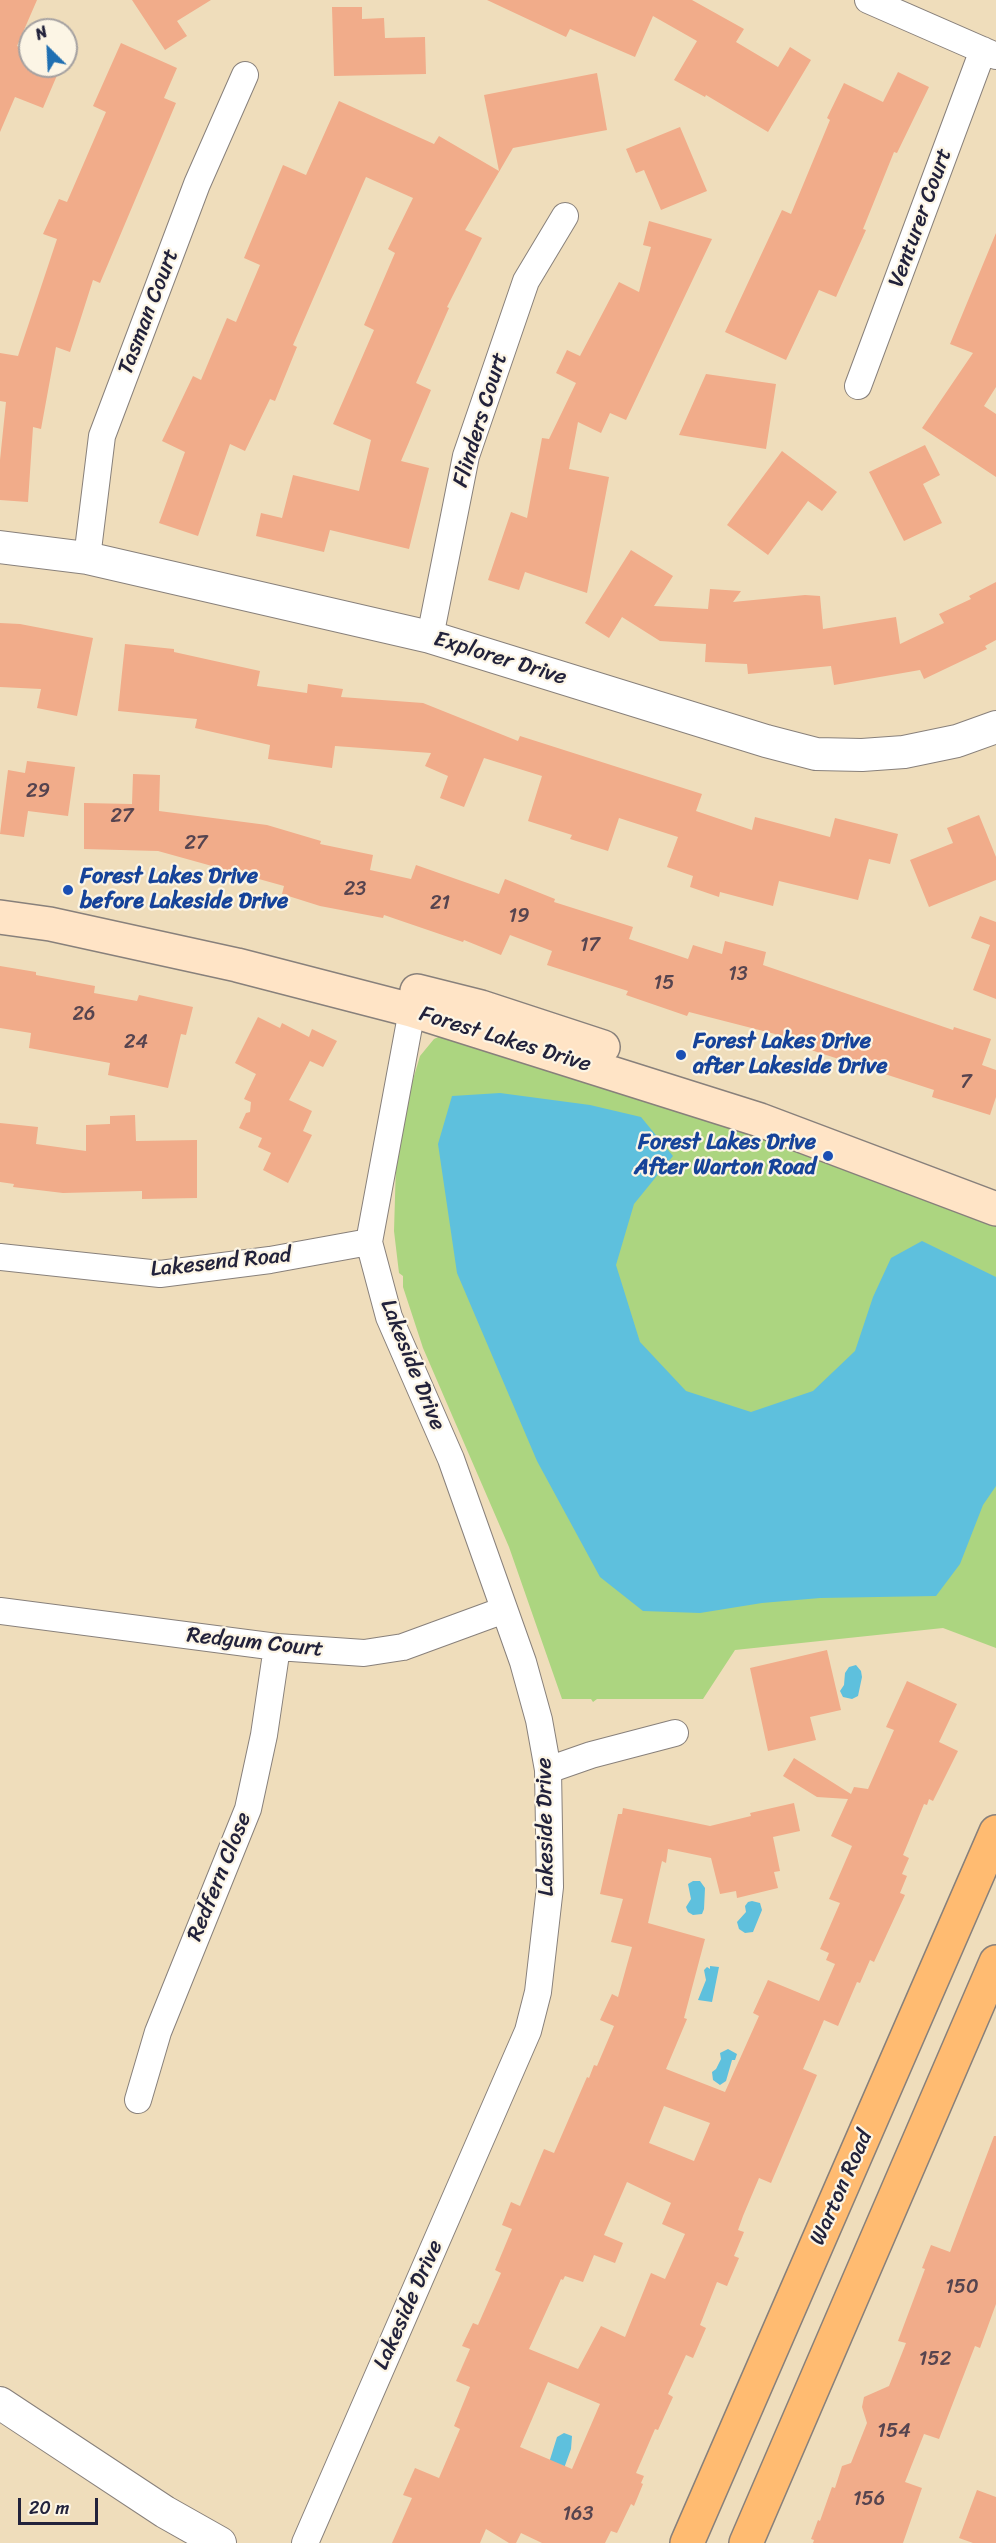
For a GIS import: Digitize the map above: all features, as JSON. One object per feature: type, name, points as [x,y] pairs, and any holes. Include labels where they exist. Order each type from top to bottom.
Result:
[{"type":"main road","name":"Forest Lakes Drive","points":[[0,897],[55,904],[242,945],[413,1000],[760,1120],[996,1209]]},
{"type":"main road","name":"Forest Lakes Drive","points":[[0,917],[50,924],[237,965],[413,1000],[481,1007],[765,1100],[996,1186]]},
{"type":"main road","name":"Warton Road","points":[[687,2543],[996,1832]]},
{"type":"main road","points":[[746,2543],[996,1962]]},
{"type":"street","points":[[868,0],[990,53]]},
{"type":"street","name":"Venturer Court","points":[[858,386],[990,53]]},
{"type":"street","name":"Tasman Court","points":[[87,558],[102,436],[197,184],[245,75]]},
{"type":"street","name":"Flinders Court","points":[[430,637],[466,456],[526,281],[565,216]]},
{"type":"street","name":"Explorer Drive","points":[[0,546],[87,558],[430,637],[766,741],[816,754],[862,755],[904,752],[957,741],[996,727]]},
{"type":"street","name":"Lakeside Drive","points":[[305,2543],[528,2031],[538,1992],[550,1887],[548,1770],[539,1720],[523,1662],[451,1460],[388,1317],[369,1242],[413,1000]]},
{"type":"street","name":"Lakesend Road","points":[[0,1257],[160,1274],[270,1260],[369,1242]]},
{"type":"street","name":"Redgum Court","points":[[0,1611],[277,1647],[364,1653],[421,1641],[504,1610]]},
{"type":"street","name":"Redfern Close","points":[[138,2100],[158,2032],[248,1809],[264,1736],[277,1647]]},
{"type":"street","points":[[548,1770],[591,1755],[675,1732]]},
{"type":"street","points":[[0,2403],[165,2512],[220,2543]]},
{"type":"green space","points":[[445,1034],[716,1119],[957,1209],[996,1226],[996,1648],[943,1628],[735,1650],[703,1699],[597,1699],[593,1702],[591,1699],[562,1699],[509,1547],[423,1348],[403,1287],[403,1276],[399,1273],[394,1231],[396,1164],[412,1083],[420,1056],[434,1039]]},
{"type":"water","points":[[500,1093],[590,1105],[641,1117],[673,1156],[634,1204],[616,1265],[640,1342],[686,1391],[751,1412],[813,1391],[855,1351],[873,1297],[891,1258],[922,1241],[996,1277],[996,1486],[983,1505],[960,1564],[936,1596],[820,1598],[762,1603],[700,1613],[643,1611],[600,1577],[537,1461],[457,1273],[438,1144],[452,1096]]},
{"type":"water","points":[[856,1665],[862,1677],[858,1696],[852,1699],[843,1697],[840,1691],[844,1685],[845,1673],[849,1667]]},
{"type":"water","points":[[700,1881],[705,1888],[702,1914],[693,1915],[686,1907],[691,1899],[688,1884]]},
{"type":"water","points":[[752,1901],[760,1903],[762,1910],[753,1932],[745,1933],[739,1929],[737,1922],[746,1912],[745,1906]]},
{"type":"water","points":[[710,1966],[719,1967],[712,2002],[698,2000],[706,1980],[704,1970],[707,1967],[710,1969]]},
{"type":"water","points":[[728,2049],[737,2054],[735,2060],[732,2060],[726,2081],[720,2085],[713,2080],[712,2072],[721,2059],[720,2053]]},
{"type":"water","points":[[564,2433],[572,2436],[571,2449],[563,2471],[548,2466],[557,2437]]},
{"type":"building","points":[[0,0],[37,0],[29,18],[18,18],[18,78],[56,78],[43,108],[15,97],[0,132]]},
{"type":"building","points":[[132,0],[211,0],[177,21],[187,36],[165,50]]},
{"type":"building","points":[[487,0],[692,0],[744,29],[736,42],[778,67],[790,47],[811,60],[768,132],[706,95],[705,97],[674,80],[697,41],[653,16],[635,57],[570,29],[566,37]]},
{"type":"building","points":[[332,7],[362,7],[362,19],[384,18],[385,38],[425,37],[426,74],[334,76]]},
{"type":"building","points":[[121,43],[177,68],[164,98],[176,103],[100,283],[93,280],[70,352],[56,347],[41,429],[33,427],[28,502],[0,500],[0,460],[6,402],[0,401],[0,353],[18,356],[57,239],[43,234],[59,199],[67,202],[106,112],[93,106]]},
{"type":"building","points":[[898,72],[929,87],[897,153],[894,152],[863,229],[866,230],[836,297],[819,290],[786,360],[725,332],[782,210],[791,214],[830,120],[827,118],[844,83],[883,102]]},
{"type":"building","points":[[597,73],[607,130],[513,148],[465,230],[482,238],[447,307],[449,308],[416,383],[431,390],[401,461],[429,468],[409,549],[330,530],[324,552],[256,536],[261,513],[282,518],[293,475],[359,491],[371,440],[333,424],[374,330],[364,325],[395,253],[388,249],[413,198],[366,177],[293,345],[297,347],[275,401],[270,399],[245,451],[230,444],[198,536],[159,523],[185,452],[162,441],[193,376],[201,380],[227,318],[236,322],[260,265],[244,258],[283,165],[306,175],[339,101],[434,144],[439,136],[499,171],[484,95]]},
{"type":"building","points":[[680,127],[707,191],[661,210],[644,170],[636,173],[626,149]]},
{"type":"building","points":[[649,221],[712,239],[626,420],[610,413],[601,433],[578,422],[569,469],[609,477],[587,593],[525,572],[519,590],[488,580],[511,512],[527,518],[542,438],[549,439],[576,383],[556,373],[567,350],[580,356],[619,282],[639,292],[651,247],[643,245]]},
{"type":"building","points":[[996,233],[996,387],[984,406],[996,414],[996,477],[922,428],[973,353],[950,344]]},
{"type":"building","points":[[706,374],[776,384],[766,449],[679,435]]},
{"type":"building","points":[[925,445],[940,475],[923,484],[942,523],[904,541],[869,472]]},
{"type":"building","points":[[782,451],[837,492],[822,511],[808,501],[768,555],[727,525]]},
{"type":"building","points":[[631,550],[673,576],[654,606],[708,609],[710,589],[741,591],[733,602],[805,595],[820,596],[823,629],[896,617],[900,644],[944,623],[939,614],[971,599],[969,596],[996,582],[996,640],[985,646],[987,649],[924,679],[920,670],[834,685],[831,666],[748,674],[747,664],[705,662],[706,644],[660,641],[622,617],[609,638],[585,623]]},
{"type":"building","points":[[0,623],[20,624],[93,638],[77,716],[37,708],[41,689],[0,687]]},
{"type":"building","points":[[125,644],[174,649],[174,652],[260,671],[257,686],[307,693],[308,684],[343,689],[341,697],[423,703],[518,741],[520,736],[702,794],[696,811],[752,830],[755,817],[830,837],[835,818],[898,834],[890,864],[869,859],[858,900],[779,881],[773,906],[720,892],[719,897],[690,887],[693,876],[667,867],[678,837],[619,818],[608,851],[570,839],[572,835],[528,821],[542,776],[484,758],[464,807],[440,798],[448,776],[425,766],[431,753],[335,746],[332,768],[268,759],[270,745],[195,728],[197,719],[118,711]]},
{"type":"building","points":[[27,761],[75,767],[68,816],[28,811],[24,837],[0,834],[8,770],[25,773]]},
{"type":"building","points":[[133,774],[160,775],[159,811],[267,825],[321,841],[320,844],[373,855],[370,870],[411,879],[416,865],[499,894],[505,879],[555,899],[554,902],[633,927],[629,939],[688,959],[693,945],[722,954],[725,941],[766,952],[763,965],[953,1030],[954,1027],[991,1039],[982,1065],[996,1070],[996,1097],[990,1115],[932,1097],[934,1090],[774,1038],[775,1034],[689,1012],[687,1016],[626,995],[628,991],[547,965],[552,951],[510,935],[501,955],[464,940],[463,942],[384,915],[383,918],[320,906],[282,894],[284,886],[158,851],[84,849],[84,803],[132,804]]},
{"type":"building","points":[[979,815],[996,857],[996,880],[929,907],[910,860],[953,843],[947,828]]},
{"type":"building","points":[[980,916],[996,922],[996,999],[973,990],[990,945],[971,938]]},
{"type":"building","points":[[0,966],[95,986],[94,993],[137,1001],[139,995],[193,1007],[186,1035],[181,1034],[168,1088],[108,1075],[110,1063],[29,1048],[31,1033],[0,1028]]},
{"type":"building","points":[[258,1017],[280,1028],[282,1023],[309,1037],[312,1029],[337,1041],[323,1067],[310,1061],[289,1100],[312,1111],[303,1131],[312,1135],[288,1183],[263,1170],[271,1153],[258,1147],[262,1138],[239,1128],[246,1113],[250,1112],[251,1102],[244,1099],[256,1074],[235,1063]]},
{"type":"building","points":[[135,1115],[136,1141],[197,1140],[197,1198],[142,1199],[142,1191],[63,1193],[13,1187],[14,1184],[0,1182],[0,1123],[38,1127],[36,1144],[86,1151],[86,1125],[110,1124],[110,1116]]},
{"type":"building","points":[[827,1650],[841,1710],[810,1717],[816,1740],[768,1751],[750,1668]]},
{"type":"building","points":[[907,1681],[957,1704],[939,1742],[958,1751],[933,1801],[929,1799],[927,1805],[924,1804],[903,1855],[909,1858],[902,1874],[907,1876],[900,1893],[905,1895],[874,1962],[870,1960],[860,1983],[857,1982],[838,2026],[824,2020],[803,2069],[817,2075],[771,2183],[759,2178],[738,2230],[744,2232],[734,2256],[739,2258],[727,2286],[717,2282],[700,2325],[706,2328],[693,2358],[686,2355],[668,2394],[673,2397],[658,2430],[655,2429],[636,2473],[644,2476],[634,2506],[631,2504],[617,2533],[611,2531],[605,2543],[542,2543],[521,2533],[516,2543],[509,2543],[486,2529],[480,2543],[392,2543],[412,2498],[403,2495],[415,2468],[439,2478],[460,2429],[454,2426],[470,2387],[456,2381],[470,2349],[462,2346],[473,2323],[478,2325],[501,2273],[495,2270],[512,2229],[502,2225],[511,2202],[520,2206],[544,2149],[554,2153],[587,2077],[589,2078],[594,2065],[597,2066],[614,2026],[600,2020],[612,1994],[618,1997],[632,1947],[611,1942],[623,1899],[600,1894],[618,1814],[622,1814],[623,1808],[710,1826],[751,1816],[750,1813],[794,1803],[800,1831],[773,1837],[780,1871],[774,1872],[778,1888],[737,1898],[736,1891],[720,1894],[711,1858],[668,1849],[666,1863],[662,1861],[648,1923],[705,1939],[684,2018],[687,2019],[666,2069],[725,2092],[759,2016],[753,2013],[768,1980],[819,2001],[835,1964],[826,1960],[829,1953],[820,1949],[840,1903],[829,1899],[852,1846],[831,1836],[848,1799],[817,1797],[783,1776],[794,1758],[851,1794],[854,1787],[868,1789],[894,1730],[886,1727]],"holes":[[[664,2106],[710,2123],[694,2161],[649,2143]],[[627,2182],[671,2203],[662,2224],[685,2234],[665,2279],[651,2273],[625,2337],[601,2326],[578,2369],[529,2349],[561,2279],[563,2280],[565,2276],[583,2282],[594,2255],[615,2263],[623,2243],[604,2235]],[[548,2382],[600,2404],[572,2469],[520,2447]]]},
{"type":"building","points":[[994,2136],[996,2136],[996,2304],[980,2348],[975,2346],[939,2439],[924,2434],[905,2482],[922,2488],[903,2543],[813,2543],[814,2540],[811,2539],[832,2487],[835,2488],[842,2466],[851,2463],[867,2423],[862,2407],[864,2397],[889,2386],[906,2343],[898,2341],[925,2269],[922,2268],[931,2245],[950,2252]]},
{"type":"building","points":[[977,2490],[996,2497],[996,2543],[973,2543],[959,2538]]},
{"type":"place","name":"Forest Lakes Drive before Lakeside Drive","points":[[68,890]]},
{"type":"place","name":"Forest Lakes Drive after Lakeside Drive","points":[[681,1055]]},
{"type":"place","name":"Forest Lakes Drive After Warton Road","points":[[828,1156]]}]
